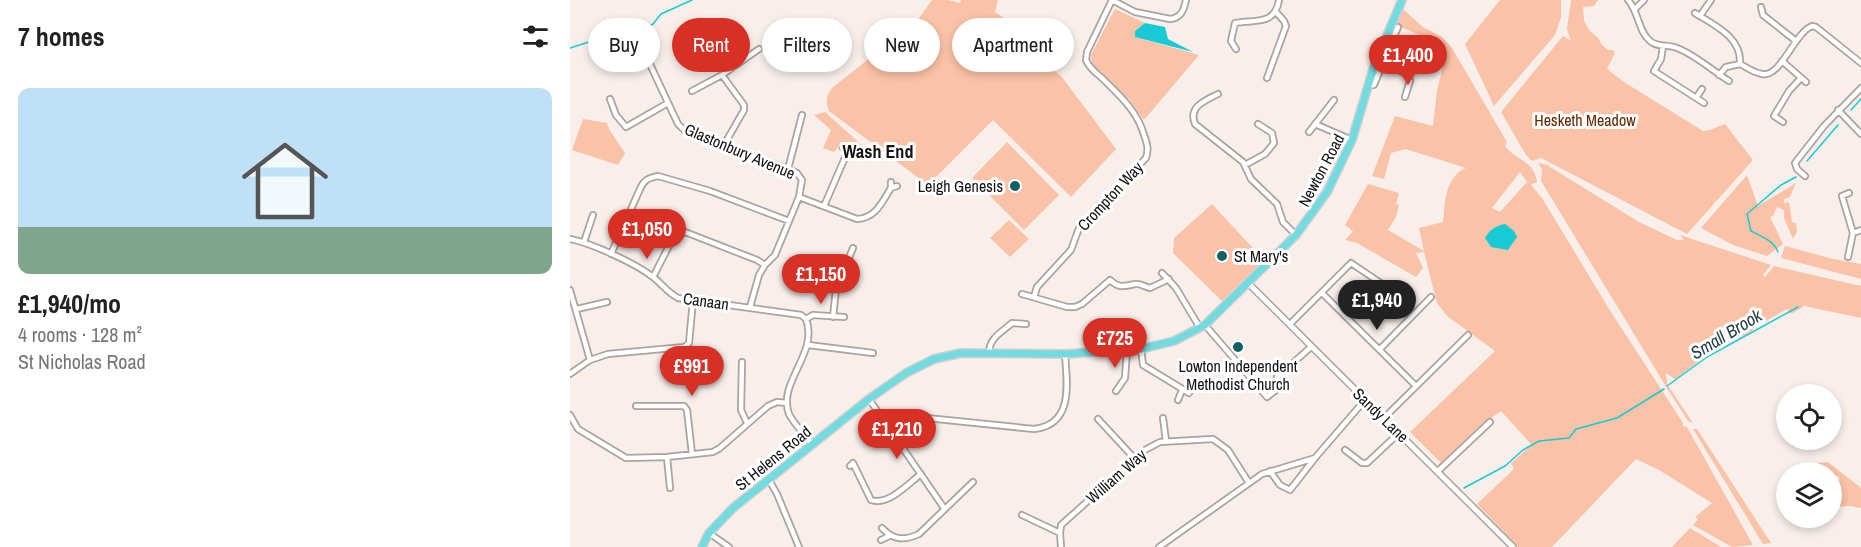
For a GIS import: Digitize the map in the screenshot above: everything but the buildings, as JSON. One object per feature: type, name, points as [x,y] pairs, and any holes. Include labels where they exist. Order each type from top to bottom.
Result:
[{"type":"main road","name":"Newton Road","points":[[950,354],[1065,354],[1141,349],[1163,345],[1203,327],[1296,235],[1327,192],[1352,140],[1368,85],[1386,35],[1402,0]]},
{"type":"main road","name":"St Helens Road","points":[[702,547],[709,533],[733,508],[869,399],[906,373],[950,354]]},
{"type":"street","name":"Crompton Way","points":[[1034,297],[1037,287],[1071,250],[1079,228],[1146,158],[1148,153],[1148,145],[1142,128],[1129,105],[1091,69],[1086,60],[1087,52],[1112,0],[1135,12],[1175,19],[1182,14],[1186,0]]},
{"type":"street","points":[[1231,41],[1235,23],[1258,21],[1276,12],[1279,0]]},
{"type":"street","points":[[1628,0],[1635,9],[1646,36],[1654,44],[1679,49],[1728,81]]},
{"type":"street","points":[[1635,9],[1644,0]]},
{"type":"street","points":[[1711,0],[1697,14],[1733,40],[1740,54],[1740,64]]},
{"type":"street","points":[[1761,7],[1762,15],[1796,41]]},
{"type":"street","points":[[1267,78],[1286,26],[1276,12]]},
{"type":"street","points":[[1756,18],[1762,15]]},
{"type":"street","name":"Newton Road","points":[[1368,85],[1374,85],[1398,27]]},
{"type":"street","points":[[1719,75],[1726,67],[1740,64],[1765,75],[1774,70],[1807,28],[1816,27],[1861,63]]},
{"type":"street","points":[[1224,39],[1231,41],[1236,49]]},
{"type":"street","points":[[1654,71],[1661,59],[1663,46]]},
{"type":"street","points":[[692,91],[742,63],[759,49]]},
{"type":"street","points":[[1405,97],[1410,81],[1408,74],[1416,57]]},
{"type":"street","points":[[1265,61],[1272,63]]},
{"type":"street","points":[[1782,61],[1806,82]]},
{"type":"street","points":[[1383,64],[1408,74]]},
{"type":"street","points":[[1647,67],[1704,103]]},
{"type":"street","name":"Glastonbury Avenue","points":[[654,72],[678,124],[684,130],[788,169],[797,173],[802,180],[800,197],[775,255],[759,274],[750,307]]},
{"type":"street","points":[[722,75],[744,105],[744,110],[724,145]]},
{"type":"street","points":[[1783,122],[1772,115],[1801,78]]},
{"type":"street","points":[[1805,176],[1797,169],[1795,163],[1838,110],[1861,88]]},
{"type":"street","points":[[1696,98],[1702,89]]},
{"type":"street","points":[[1218,94],[1196,107],[1193,118],[1197,127],[1245,165],[1251,179],[1277,204],[1283,222],[1296,235]]},
{"type":"street","points":[[610,99],[616,115],[626,127],[668,103]]},
{"type":"street","points":[[1309,132],[1334,100]]},
{"type":"street","points":[[1838,110],[1861,134]]},
{"type":"street","points":[[788,169],[802,115]]},
{"type":"street","points":[[1186,120],[1193,118]]},
{"type":"street","points":[[1245,165],[1268,152],[1274,143],[1272,133],[1258,124]]},
{"type":"street","points":[[1315,124],[1352,140]]},
{"type":"street","points":[[824,206],[847,152]]},
{"type":"street","points":[[612,254],[643,183],[649,178],[658,176],[710,191],[789,221]]},
{"type":"street","points":[[800,197],[857,219],[863,219],[876,212],[891,185],[897,186]]},
{"type":"street","points":[[1848,257],[1853,233],[1842,196],[1849,193]]},
{"type":"street","points":[[584,242],[593,215]]},
{"type":"street","points":[[1853,233],[1861,230]]},
{"type":"street","points":[[653,277],[673,238],[680,232],[757,260],[765,266]]},
{"type":"street","name":"Canaan","points":[[570,239],[584,242],[612,254],[653,277],[673,295],[693,300],[801,315],[806,319],[813,315],[844,317]]},
{"type":"street","points":[[833,317],[836,289],[852,256],[853,248]]},
{"type":"street","points":[[1290,324],[1352,263],[1395,292]]},
{"type":"street","points":[[824,271],[840,277]]},
{"type":"street","points":[[1162,273],[1176,288],[1203,327],[1267,397],[1285,383]]},
{"type":"street","points":[[1105,274],[1110,280],[1125,287],[1138,284],[1150,288],[1168,279]]},
{"type":"street","points":[[1022,294],[1067,307],[1075,307],[1082,304],[1110,280]]},
{"type":"street","name":"Sandy Lane","points":[[1248,283],[1514,547]]},
{"type":"street","points":[[570,290],[590,360]]},
{"type":"street","points":[[1322,293],[1416,386]]},
{"type":"street","points":[[1380,349],[1431,297]]},
{"type":"street","points":[[570,374],[590,360],[617,352],[684,347],[688,343],[693,300]]},
{"type":"street","points":[[577,309],[604,301]]},
{"type":"street","points":[[806,319],[808,345],[789,388],[787,403],[791,417],[812,444]]},
{"type":"street","points":[[988,353],[991,340],[1012,323],[1026,324]]},
{"type":"street","points":[[1384,418],[1468,335]]},
{"type":"street","points":[[808,345],[871,353],[867,360]]},
{"type":"street","points":[[1277,377],[1311,348]]},
{"type":"street","points":[[1141,349],[1143,365],[1189,393]]},
{"type":"street","points":[[1116,391],[1125,378],[1127,350]]},
{"type":"street","points":[[896,438],[927,418],[1034,429],[1044,428],[1066,404],[1065,354]]},
{"type":"street","points":[[742,362],[741,410],[747,423]]},
{"type":"street","points":[[1178,400],[1182,390]]},
{"type":"street","points":[[641,398],[639,406],[680,404],[684,406],[687,410],[692,454]]},
{"type":"street","points":[[869,399],[944,508]]},
{"type":"street","points":[[1270,471],[1280,485],[1290,490],[1365,400]]},
{"type":"street","points":[[570,415],[578,429],[620,455],[634,459],[717,450],[768,406],[782,401],[787,403]]},
{"type":"street","points":[[1163,418],[1166,441]]},
{"type":"street","points":[[1098,419],[1135,459]]},
{"type":"street","points":[[1438,471],[1490,422]]},
{"type":"street","points":[[1345,450],[1362,463],[1367,463],[1399,433]]},
{"type":"street","name":"William Way","points":[[1060,533],[1062,525],[1145,450],[1160,442],[1213,439],[1228,450],[1249,483]]},
{"type":"street","points":[[667,457],[670,488]]},
{"type":"street","points":[[1159,547],[1262,474],[1315,458]]},
{"type":"street","points":[[853,463],[871,500],[878,502],[886,500],[921,474]]},
{"type":"street","points":[[769,480],[799,547]]},
{"type":"street","points":[[882,528],[889,536],[900,539],[919,534],[973,482]]},
{"type":"street","points":[[1022,515],[1060,533],[1061,547]]},
{"type":"street","points":[[709,533],[729,547]]},
{"type":"street","points":[[881,540],[889,536]]},
{"type":"green space","points":[[932,0],[960,3],[961,0],[998,0],[995,12],[1004,18],[952,18],[952,72],[1056,72],[1116,149],[1071,197],[993,120],[928,185],[829,111],[827,105],[829,93],[833,87],[864,63],[864,72],[940,72],[940,18],[919,18]]},
{"type":"green space","points":[[1500,0],[1561,0],[1561,17],[1555,35],[1494,106],[1465,44]]},
{"type":"green space","name":"Hesketh Meadow","points":[[1571,0],[1598,0],[1594,6],[1583,7],[1584,21],[1602,45],[1615,53],[1607,69],[1703,131],[1725,124],[1753,160],[1687,234],[1541,158],[1532,161],[1526,155],[1501,112],[1563,36],[1571,41],[1567,29]]},
{"type":"green space","points":[[1115,9],[1145,23],[1135,31],[1135,37],[1199,55],[1144,120],[1129,99],[1092,65],[1091,55]]},
{"type":"green space","points":[[1403,9],[1423,27],[1442,37],[1452,48],[1507,142],[1505,146],[1532,169],[1537,182],[1531,185],[1542,198],[1683,426],[1687,427],[1753,545],[1732,547],[1693,525],[1698,519],[1695,517],[1712,503],[1659,470],[1636,459],[1552,547],[1518,547],[1477,504],[1514,469],[1511,463],[1532,445],[1501,411],[1480,426],[1441,463],[1410,432],[1495,351],[1447,316],[1437,303],[1424,252],[1416,253],[1423,268],[1416,277],[1357,243],[1345,240],[1353,231],[1345,225],[1368,184],[1399,193],[1396,217],[1388,230],[1424,251],[1419,228],[1443,222],[1447,191],[1454,177],[1466,168],[1406,149],[1391,153],[1384,179],[1372,176],[1395,116],[1433,126],[1437,90],[1447,51],[1443,45],[1396,25]],"holes":[[[1520,172],[1527,182],[1500,212],[1492,208]]]},
{"type":"green space","points":[[825,112],[864,147],[861,152],[845,145],[840,145],[834,152],[823,148],[831,130],[814,115]]},
{"type":"green space","points":[[583,119],[607,123],[625,153],[618,165],[572,150]]},
{"type":"green space","name":"Leigh Genesis","points":[[1007,142],[1059,195],[1024,230],[972,178]]},
{"type":"green space","points":[[1538,163],[1547,165],[1639,222],[1677,240],[1684,240],[1680,235],[1771,265],[1763,275],[1765,277],[1774,266],[1861,286],[1861,318],[1804,306],[1791,314],[1787,309],[1757,326],[1747,335],[1713,348],[1675,379],[1666,373],[1667,384],[1693,423],[1688,421],[1541,181],[1542,169]]},
{"type":"green space","points":[[1747,175],[1758,206],[1796,183],[1790,197],[1784,199],[1784,203],[1789,202],[1792,222],[1796,223],[1797,232],[1793,239],[1784,218],[1784,210],[1777,207],[1773,216],[1770,217],[1783,244],[1767,256],[1733,245],[1701,228]]},
{"type":"green space","points":[[1212,204],[1264,260],[1222,301],[1173,253],[1174,238]]},
{"type":"green space","points":[[1009,220],[1029,239],[1010,257],[990,238]]},
{"type":"green space","points":[[1785,246],[1861,264],[1861,279],[1781,258]]},
{"type":"green space","points":[[1693,429],[1697,429],[1771,543],[1763,544]]},
{"type":"green space","points":[[1842,473],[1861,488],[1861,508],[1842,506]]},
{"type":"green space","points":[[1690,528],[1721,547],[1672,547]]},
{"type":"water","points":[[1145,23],[1165,27],[1168,39],[1193,52],[1135,37],[1135,31]]},
{"type":"water","points":[[1505,224],[1514,231],[1517,237],[1508,250],[1491,247],[1485,238],[1494,228]]},
{"type":"waterway","points":[[570,48],[592,41],[625,39],[653,24],[661,14],[692,0]]},
{"type":"waterway","points":[[1851,110],[1861,99]]},
{"type":"waterway","points":[[1807,161],[1838,125]]},
{"type":"waterway","points":[[1778,252],[1770,242],[1751,231],[1747,214],[1781,185],[1796,177]]},
{"type":"waterway","name":"Small Brook","points":[[1667,386],[1707,357],[1798,307]]},
{"type":"waterway","name":"Small Brook","points":[[1464,488],[1505,466],[1523,450],[1539,441],[1569,438],[1576,429],[1617,418],[1664,389]]},
{"type":"place","name":"Leigh Genesis","points":[[1015,186]]},
{"type":"place","name":"St Mary's","points":[[1222,256]]},
{"type":"place","name":"Lowton Independent Methodist Church","points":[[1238,347]]},
{"type":"district","name":"Wash End","points":[[878,151]]}]
